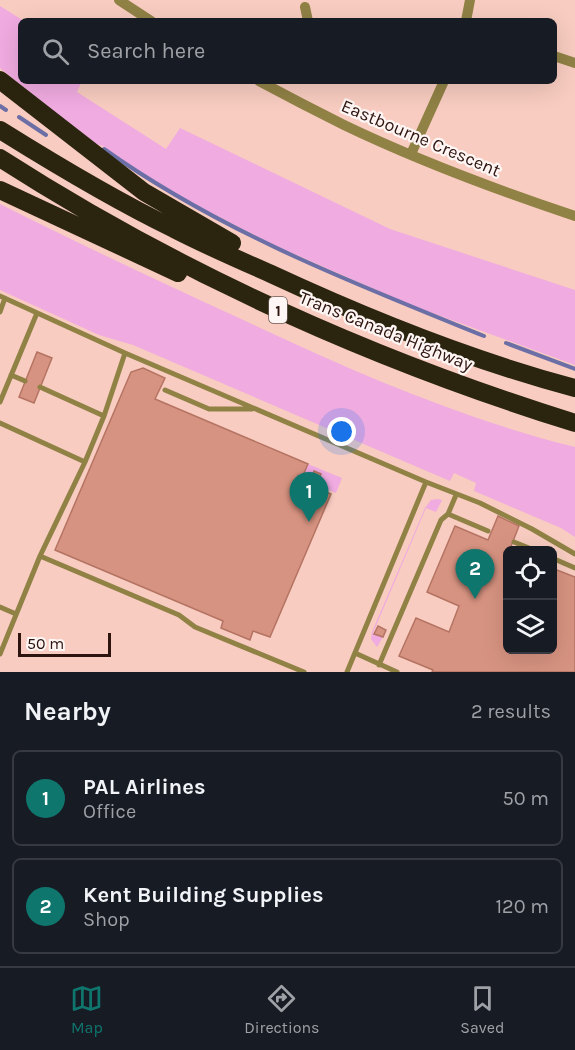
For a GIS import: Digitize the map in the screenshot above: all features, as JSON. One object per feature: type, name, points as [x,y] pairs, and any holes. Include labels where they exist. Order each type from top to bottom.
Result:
[{"type":"highway","points":[[0,80],[144,192],[212,233],[390,327]]},
{"type":"highway","name":"Trans Canada Highway","points":[[0,130],[54,163],[172,228],[390,327],[467,355],[575,388]]},
{"type":"highway","name":"Trans Canada Highway","points":[[0,158],[152,246],[240,293],[353,344],[575,423]]},
{"type":"highway","points":[[0,190],[206,286],[353,344]]},
{"type":"street","points":[[119,0],[146,18]]},
{"type":"street","points":[[467,18],[470,0]]},
{"type":"street","points":[[305,7],[307,18]]},
{"type":"street","points":[[557,57],[575,63]]},
{"type":"street","name":"Eastbourne Crescent","points":[[269,84],[283,88],[345,125],[411,154],[575,216]]},
{"type":"street","points":[[411,154],[443,84]]},
{"type":"lane","points":[[0,312],[3,297],[125,353],[490,508],[575,554]]},
{"type":"lane","points":[[0,402],[37,313]]},
{"type":"lane","points":[[0,654],[40,556],[85,462],[104,416],[125,353]]},
{"type":"lane","points":[[11,375],[25,381]]},
{"type":"lane","points":[[40,387],[104,416]]},
{"type":"lane","points":[[165,390],[209,409],[256,409]]},
{"type":"lane","points":[[0,423],[85,462]]},
{"type":"lane","points":[[347,672],[426,482]]},
{"type":"lane","points":[[380,664],[443,517],[448,514],[456,495]]},
{"type":"lane","points":[[448,514],[488,531]]},
{"type":"lane","points":[[514,542],[524,546]]},
{"type":"lane","points":[[40,556],[179,615],[195,627],[304,672]]},
{"type":"lane","points":[[557,560],[575,568]]},
{"type":"lane","points":[[0,608],[16,614]]},
{"type":"lane","points":[[355,653],[397,672]]},
{"type":"shaded area","points":[[0,6],[19,18],[18,83],[0,68]]},
{"type":"shaded area","points":[[19,84],[81,84],[77,92],[166,149],[180,128],[390,229],[575,290],[575,365],[413,306],[274,245],[143,175],[103,146],[89,142]]},
{"type":"shaded area","points":[[0,204],[149,276],[362,374],[488,422],[575,447],[575,537],[561,528],[474,491],[476,483],[454,473],[450,481],[133,345],[99,335],[0,290]]},
{"type":"shaded area","points":[[308,464],[342,478],[336,493],[301,479]]},
{"type":"shaded area","points":[[431,500],[442,500],[436,512],[426,508],[373,633],[383,637],[377,647],[371,639],[372,632],[425,508]]},
{"type":"building","points":[[37,352],[52,358],[34,403],[19,397]]},
{"type":"building","points":[[143,368],[165,378],[155,399],[308,464],[300,482],[331,494],[270,637],[253,631],[250,640],[221,628],[223,621],[55,550],[131,372]]},
{"type":"building","points":[[314,471],[321,474],[318,480],[312,477]]},
{"type":"building","points":[[498,516],[519,526],[511,546],[503,546],[503,654],[557,654],[557,570],[575,577],[575,672],[432,672],[433,670],[399,656],[416,618],[449,632],[459,606],[427,592],[455,526],[488,540]]},
{"type":"building","points":[[378,626],[386,630],[383,637],[374,634]]},
{"type":"waterway","points":[[0,106],[6,110]]},
{"type":"waterway","points":[[19,117],[46,135]]},
{"type":"waterway","points":[[104,149],[194,206],[241,231],[337,275],[484,336]]},
{"type":"waterway","points":[[506,343],[575,369]]},
{"type":"place","name":"PAL Airlines","points":[[309,522]]},
{"type":"place","name":"Kent Building Supplies","points":[[475,599]]}]
